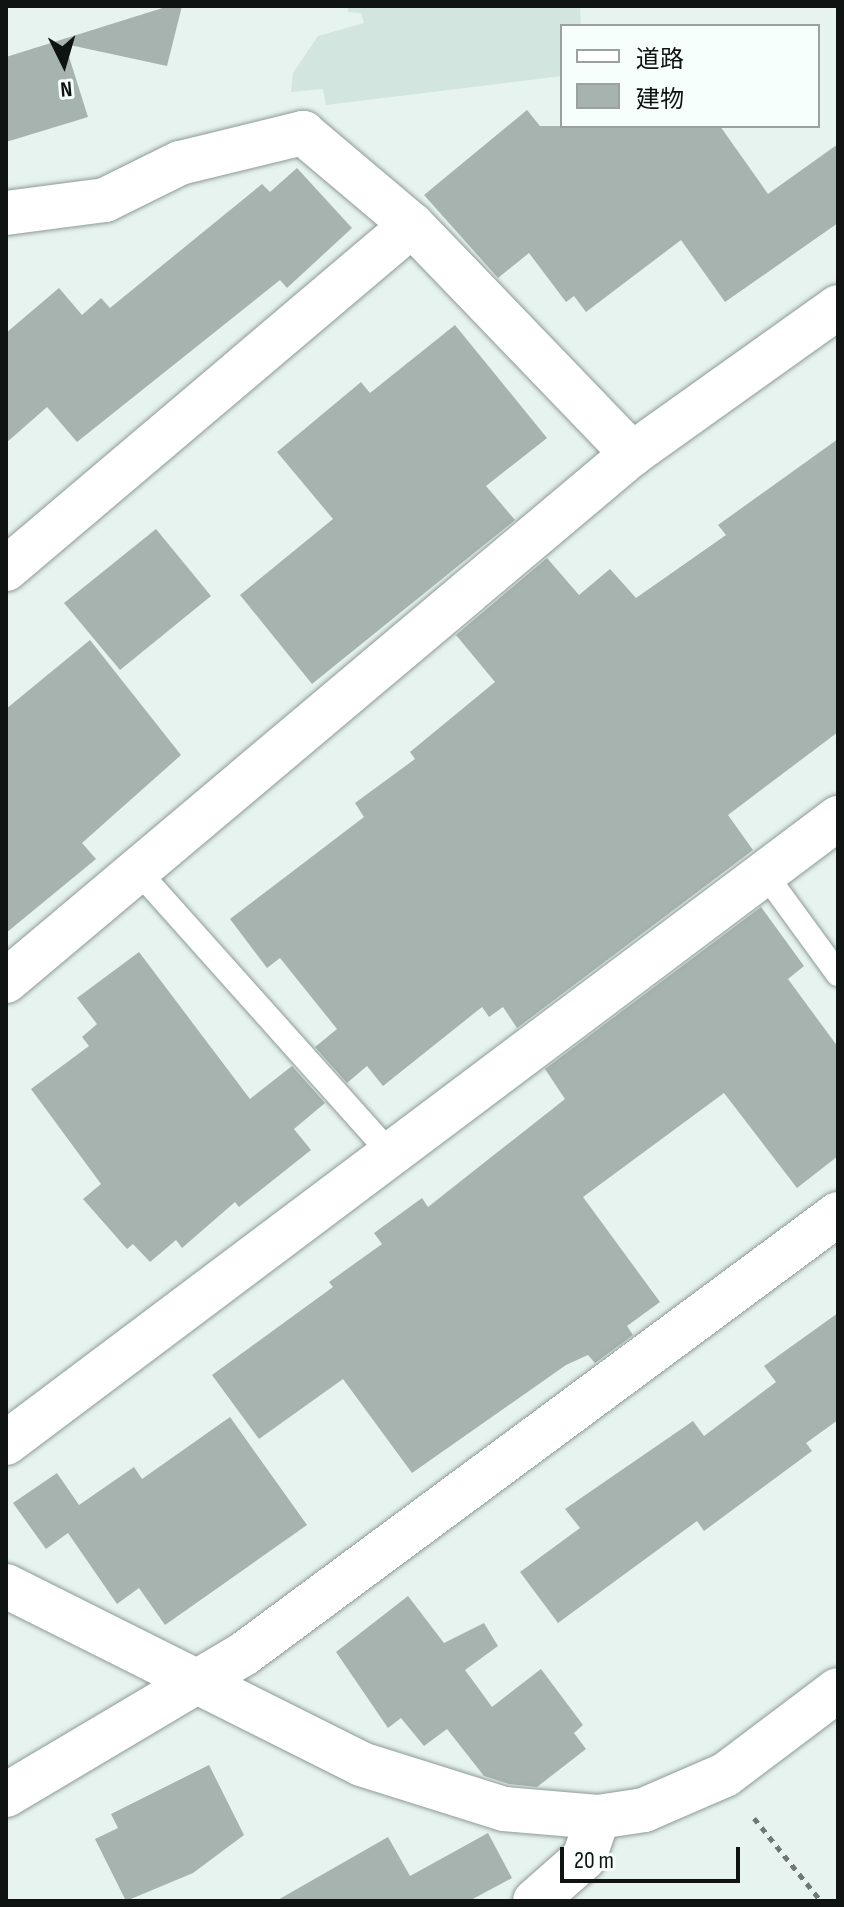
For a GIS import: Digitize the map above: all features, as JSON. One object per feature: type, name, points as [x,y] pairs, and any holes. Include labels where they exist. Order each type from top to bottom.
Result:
[{"type":"street","points":[[6,213],[105,200],[180,163],[303,133],[412,225],[632,454]]},
{"type":"street","points":[[6,569],[412,225]]},
{"type":"street","points":[[6,981],[632,454],[838,307]]},
{"type":"street","points":[[6,1443],[389,1152],[838,818]]},
{"type":"street","points":[[6,1795],[245,1653],[838,1214]]},
{"type":"street","points":[[6,1586],[194,1683],[434,1792],[504,1809],[598,1817],[644,1810],[725,1775],[838,1690]]},
{"type":"street","points":[[535,1901],[584,1858],[598,1817]]},
{"type":"lane","points":[[137,870],[389,1152]]},
{"type":"lane","points":[[765,874],[838,974]]},
{"type":"path","points":[[753,1817],[821,1901]]},
{"type":"shaded area","points":[[348,6],[580,6],[581,24],[560,24],[560,76],[326,105],[323,89],[291,92],[293,73],[318,36],[364,23],[361,13],[348,12]]},
{"type":"building","points":[[169,6],[182,6],[167,66],[65,44],[88,117],[6,142],[6,57]]},
{"type":"building","points":[[527,110],[540,126],[560,128],[721,128],[768,194],[838,144],[838,223],[725,302],[681,240],[586,312],[574,296],[566,302],[529,253],[498,278],[424,195]]},
{"type":"building","points":[[297,168],[352,228],[287,288],[280,280],[77,442],[47,407],[6,443],[6,333],[59,288],[82,315],[101,298],[110,308],[262,184],[270,192]]},
{"type":"building","points":[[455,325],[547,438],[486,486],[515,520],[312,684],[240,595],[333,519],[277,452],[361,382],[370,393]]},
{"type":"building","points":[[838,439],[838,732],[728,815],[753,850],[517,1028],[503,1007],[489,1017],[482,1007],[383,1086],[367,1066],[347,1083],[315,1047],[337,1029],[280,958],[267,968],[230,919],[364,817],[355,803],[415,759],[410,752],[495,682],[456,635],[547,558],[579,595],[610,569],[636,598],[726,535],[718,525]]},
{"type":"building","points":[[156,529],[211,596],[120,670],[64,603]]},
{"type":"building","points":[[90,640],[181,755],[82,843],[96,859],[6,933],[6,709]]},
{"type":"building","points":[[761,907],[804,966],[788,979],[838,1047],[838,1156],[797,1188],[724,1093],[583,1197],[660,1302],[627,1326],[633,1335],[595,1363],[588,1355],[566,1365],[412,1473],[343,1379],[259,1439],[212,1375],[333,1287],[329,1282],[382,1244],[374,1233],[422,1198],[428,1207],[565,1099],[545,1069]]},
{"type":"building","points":[[139,952],[250,1099],[292,1066],[325,1103],[294,1129],[311,1150],[239,1207],[235,1202],[182,1248],[176,1240],[150,1262],[133,1244],[127,1249],[83,1199],[101,1184],[31,1089],[89,1046],[82,1037],[97,1024],[77,998]]},
{"type":"building","points":[[838,1313],[838,1420],[806,1443],[812,1451],[704,1531],[697,1521],[558,1623],[520,1572],[580,1528],[565,1509],[693,1421],[704,1436],[776,1382],[764,1366]]},
{"type":"building","points":[[230,1417],[307,1525],[165,1625],[139,1588],[117,1604],[68,1533],[46,1549],[13,1503],[57,1473],[79,1505],[134,1467],[142,1479]]},
{"type":"building","points":[[408,1596],[444,1643],[484,1623],[498,1646],[465,1670],[492,1707],[541,1669],[583,1725],[574,1733],[586,1749],[537,1787],[509,1784],[484,1776],[447,1729],[424,1746],[401,1718],[388,1728],[336,1652]]},
{"type":"building","points":[[209,1765],[244,1835],[193,1873],[126,1901],[95,1839],[118,1828],[111,1814]]},
{"type":"building","points":[[488,1833],[512,1878],[469,1901],[276,1901],[388,1837],[410,1876]]}]
